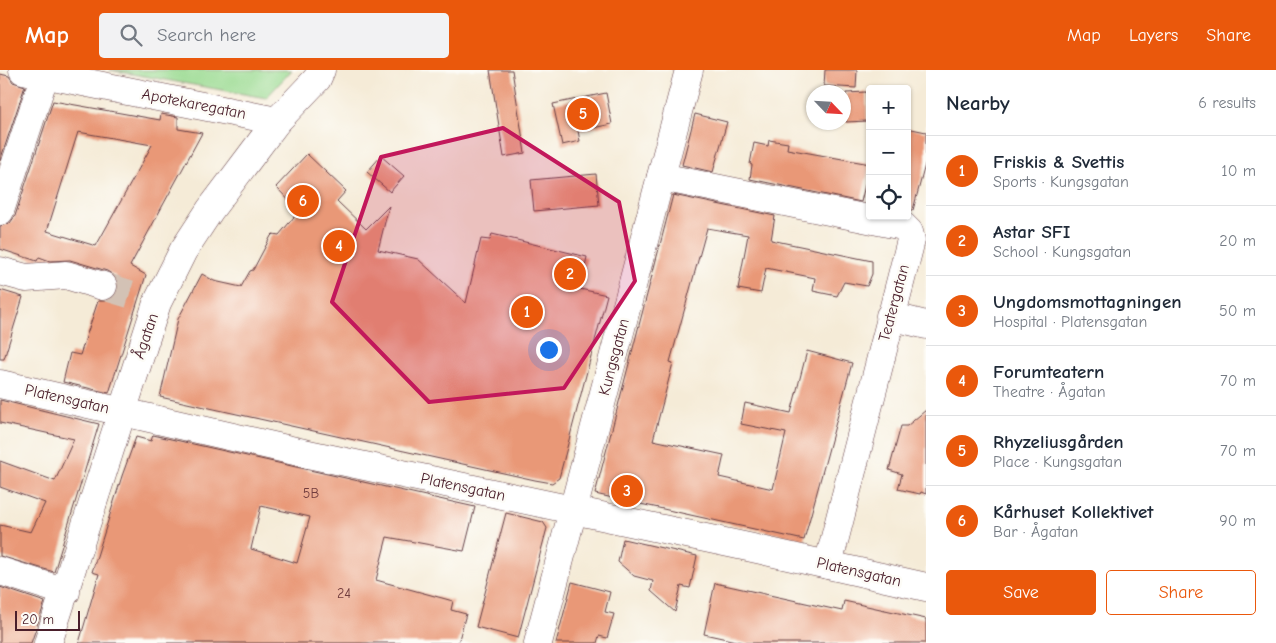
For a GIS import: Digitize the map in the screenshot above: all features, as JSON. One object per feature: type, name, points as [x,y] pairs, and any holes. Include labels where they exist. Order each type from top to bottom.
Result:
[{"type":"street","name":"Kungsgatan","points":[[538,643],[689,70]]},
{"type":"street","name":"Apotekaregatan","points":[[34,72],[277,121]]},
{"type":"street","points":[[0,212],[34,72]]},
{"type":"street","name":"Ågatan","points":[[48,643],[66,592],[121,411],[148,300],[277,121],[323,73]]},
{"type":"street","name":"Teatergatan","points":[[661,177],[903,226],[909,232],[911,240],[890,316],[828,565]]},
{"type":"street","points":[[0,271],[26,278],[66,275],[102,286]]},
{"type":"street","points":[[890,316],[926,326]]},
{"type":"street","name":"Platensgatan","points":[[0,384],[308,454],[574,509],[926,587]]},
{"type":"street","points":[[0,571],[66,592]]},
{"type":"highlighted area","points":[[503,128],[619,202],[635,281],[564,388],[429,402],[332,302],[381,157]]},
{"type":"green space","points":[[110,70],[292,70],[266,98]]},
{"type":"building","points":[[490,70],[512,70],[525,153],[504,157]]},
{"type":"building","points":[[825,70],[857,70],[856,88],[851,88],[851,85],[824,85]]},
{"type":"building","points":[[0,74],[9,76],[13,82],[25,86],[0,161]]},
{"type":"building","points":[[866,92],[866,121],[851,122],[851,93]]},
{"type":"building","points":[[606,93],[612,124],[578,131],[580,141],[562,145],[553,104]]},
{"type":"building","points":[[53,101],[160,120],[161,114],[178,117],[178,129],[202,133],[130,266],[146,275],[109,393],[63,382],[70,353],[80,355],[98,301],[107,301],[113,298],[118,291],[118,283],[115,276],[107,271],[70,260],[50,261],[39,257],[37,261],[0,249],[0,226],[10,223],[15,216]],"holes":[[[78,132],[152,145],[96,246],[47,231]]]},
{"type":"building","points":[[695,114],[727,122],[713,172],[682,165]]},
{"type":"building","points":[[911,129],[926,132],[926,161],[913,210],[911,210]]},
{"type":"building","points":[[769,140],[788,143],[787,149],[866,163],[866,181],[861,202],[750,179],[752,165],[750,164],[754,143],[768,146]]},
{"type":"building","points":[[307,154],[346,191],[337,201],[366,229],[389,206],[378,250],[418,259],[466,303],[481,239],[490,240],[492,234],[587,257],[580,289],[607,295],[559,478],[552,483],[535,480],[160,397],[178,319],[202,274],[214,281],[241,287],[250,271],[253,270],[271,236],[273,234],[279,235],[299,211],[276,187]]},
{"type":"building","points":[[381,156],[404,176],[390,192],[367,172]]},
{"type":"building","points":[[596,174],[599,205],[534,211],[531,180]]},
{"type":"building","points":[[673,195],[775,216],[771,240],[872,261],[872,274],[867,286],[844,282],[837,296],[813,291],[815,278],[766,268],[761,293],[738,289],[748,235],[707,228],[670,362],[673,363],[653,440],[724,455],[719,477],[773,489],[786,433],[741,424],[745,403],[791,413],[807,351],[852,363],[804,540],[595,494]]},
{"type":"building","points":[[0,290],[23,297],[4,359],[0,359]]},
{"type":"building","points":[[0,400],[99,424],[54,572],[0,556],[0,525],[31,532],[45,503],[0,487],[0,461],[55,481],[74,439],[0,423]]},
{"type":"building","points":[[926,410],[926,494],[921,492],[920,494],[898,489],[902,474],[889,470],[901,426],[907,426]]},
{"type":"building","points":[[153,435],[475,507],[464,551],[387,537],[376,580],[453,601],[451,610],[466,614],[458,643],[79,643],[99,574],[92,572],[122,476],[136,437],[151,441]],"holes":[[[261,506],[310,517],[297,563],[251,549]]]},
{"type":"building","points":[[506,513],[543,522],[547,528],[518,638],[476,627]]},
{"type":"building","points":[[623,539],[697,556],[690,588],[681,586],[675,612],[651,591],[653,581],[634,576],[618,562]]},
{"type":"building","points":[[572,582],[610,592],[605,612],[614,614],[607,638],[599,636],[597,643],[556,643]]},
{"type":"building","points":[[715,583],[842,611],[844,601],[926,619],[926,643],[745,643],[704,634]]},
{"type":"building","points":[[0,587],[45,602],[31,643],[0,643]]},
{"type":"tunnel","points":[[103,286],[139,297]]},
{"type":"place","name":"Rhyzeliusgården","points":[[583,114]]},
{"type":"place","name":"Kårhuset Kollektivet","points":[[303,201]]},
{"type":"place","name":"Forumteatern","points":[[339,246]]},
{"type":"place","name":"Astar SFI","points":[[570,274]]},
{"type":"place","name":"Friskis & Svettis","points":[[527,312]]},
{"type":"place","name":"Ungdomsmottagningen","points":[[627,491]]}]
